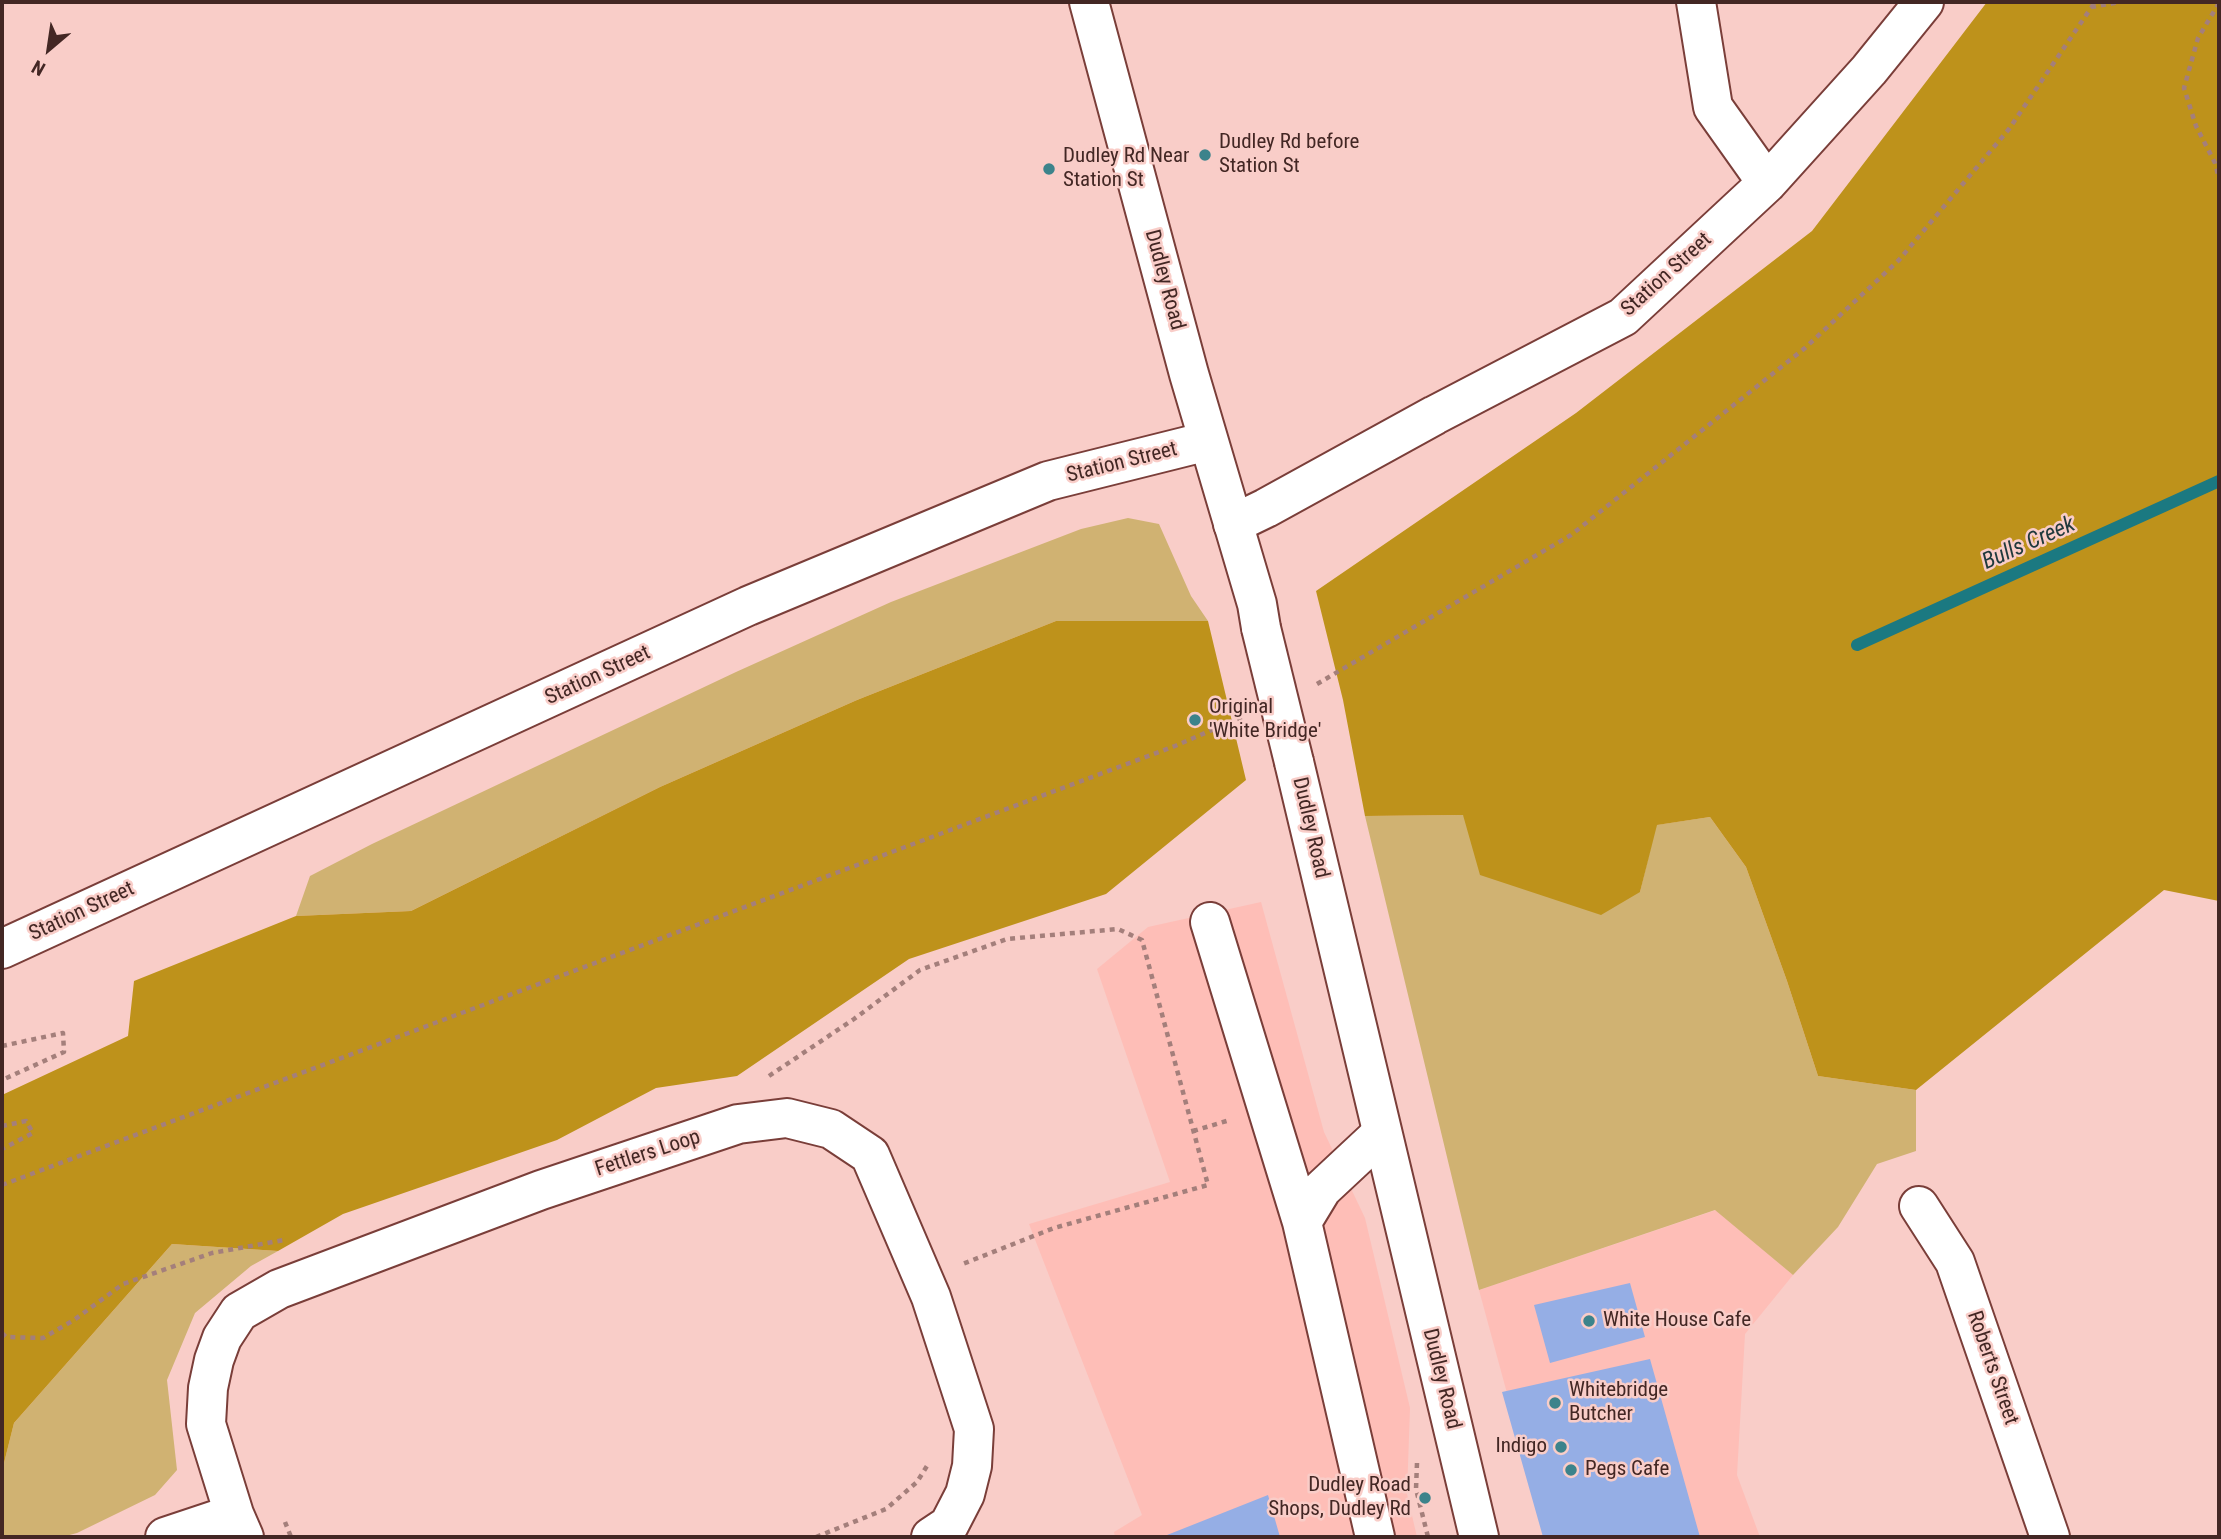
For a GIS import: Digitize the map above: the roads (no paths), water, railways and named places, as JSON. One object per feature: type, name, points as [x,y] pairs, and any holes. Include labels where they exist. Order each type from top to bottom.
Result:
[{"type":"street","name":"Dudley Road","points":[[1089,2],[1208,441],[1257,604],[1479,1537]]},
{"type":"street","points":[[1696,2],[1713,107],[1767,183]]},
{"type":"street","name":"Station Street","points":[[1233,524],[1623,317],[1767,183],[1869,70],[1924,2]]},
{"type":"street","name":"Station Street","points":[[2,949],[761,601],[1048,481],[1208,441]]},
{"type":"street","points":[[1210,922],[1301,1222],[1375,1537]]},
{"type":"street","name":"Fettlers Loop","points":[[165,1537],[239,1526],[206,1424],[208,1388],[214,1360],[222,1338],[239,1312],[279,1289],[541,1190],[738,1124],[787,1118],[831,1129],[870,1156],[931,1297],[974,1429],[972,1466],[965,1494],[949,1525],[931,1537]]},
{"type":"street","points":[[1301,1222],[1321,1189],[1382,1133]]},
{"type":"street","name":"Roberts Street","points":[[1919,1206],[1955,1262],[2050,1537]]},
{"type":"waterway","name":"Bulls Creek","points":[[1857,645],[2219,481]]},
{"type":"place","name":"Dudley Rd before Station St","points":[[1205,155]]},
{"type":"place","name":"Dudley Rd Near Station St","points":[[1049,169]]},
{"type":"place","name":"Original 'White Bridge'","points":[[1195,720]]},
{"type":"place","name":"White House Cafe","points":[[1589,1321]]},
{"type":"place","name":"Whitebridge Butcher","points":[[1555,1403]]},
{"type":"place","name":"Indigo","points":[[1561,1447]]},
{"type":"place","name":"Pegs Cafe","points":[[1571,1470]]},
{"type":"place","name":"Dudley Road Shops, Dudley Rd","points":[[1425,1498]]}]
